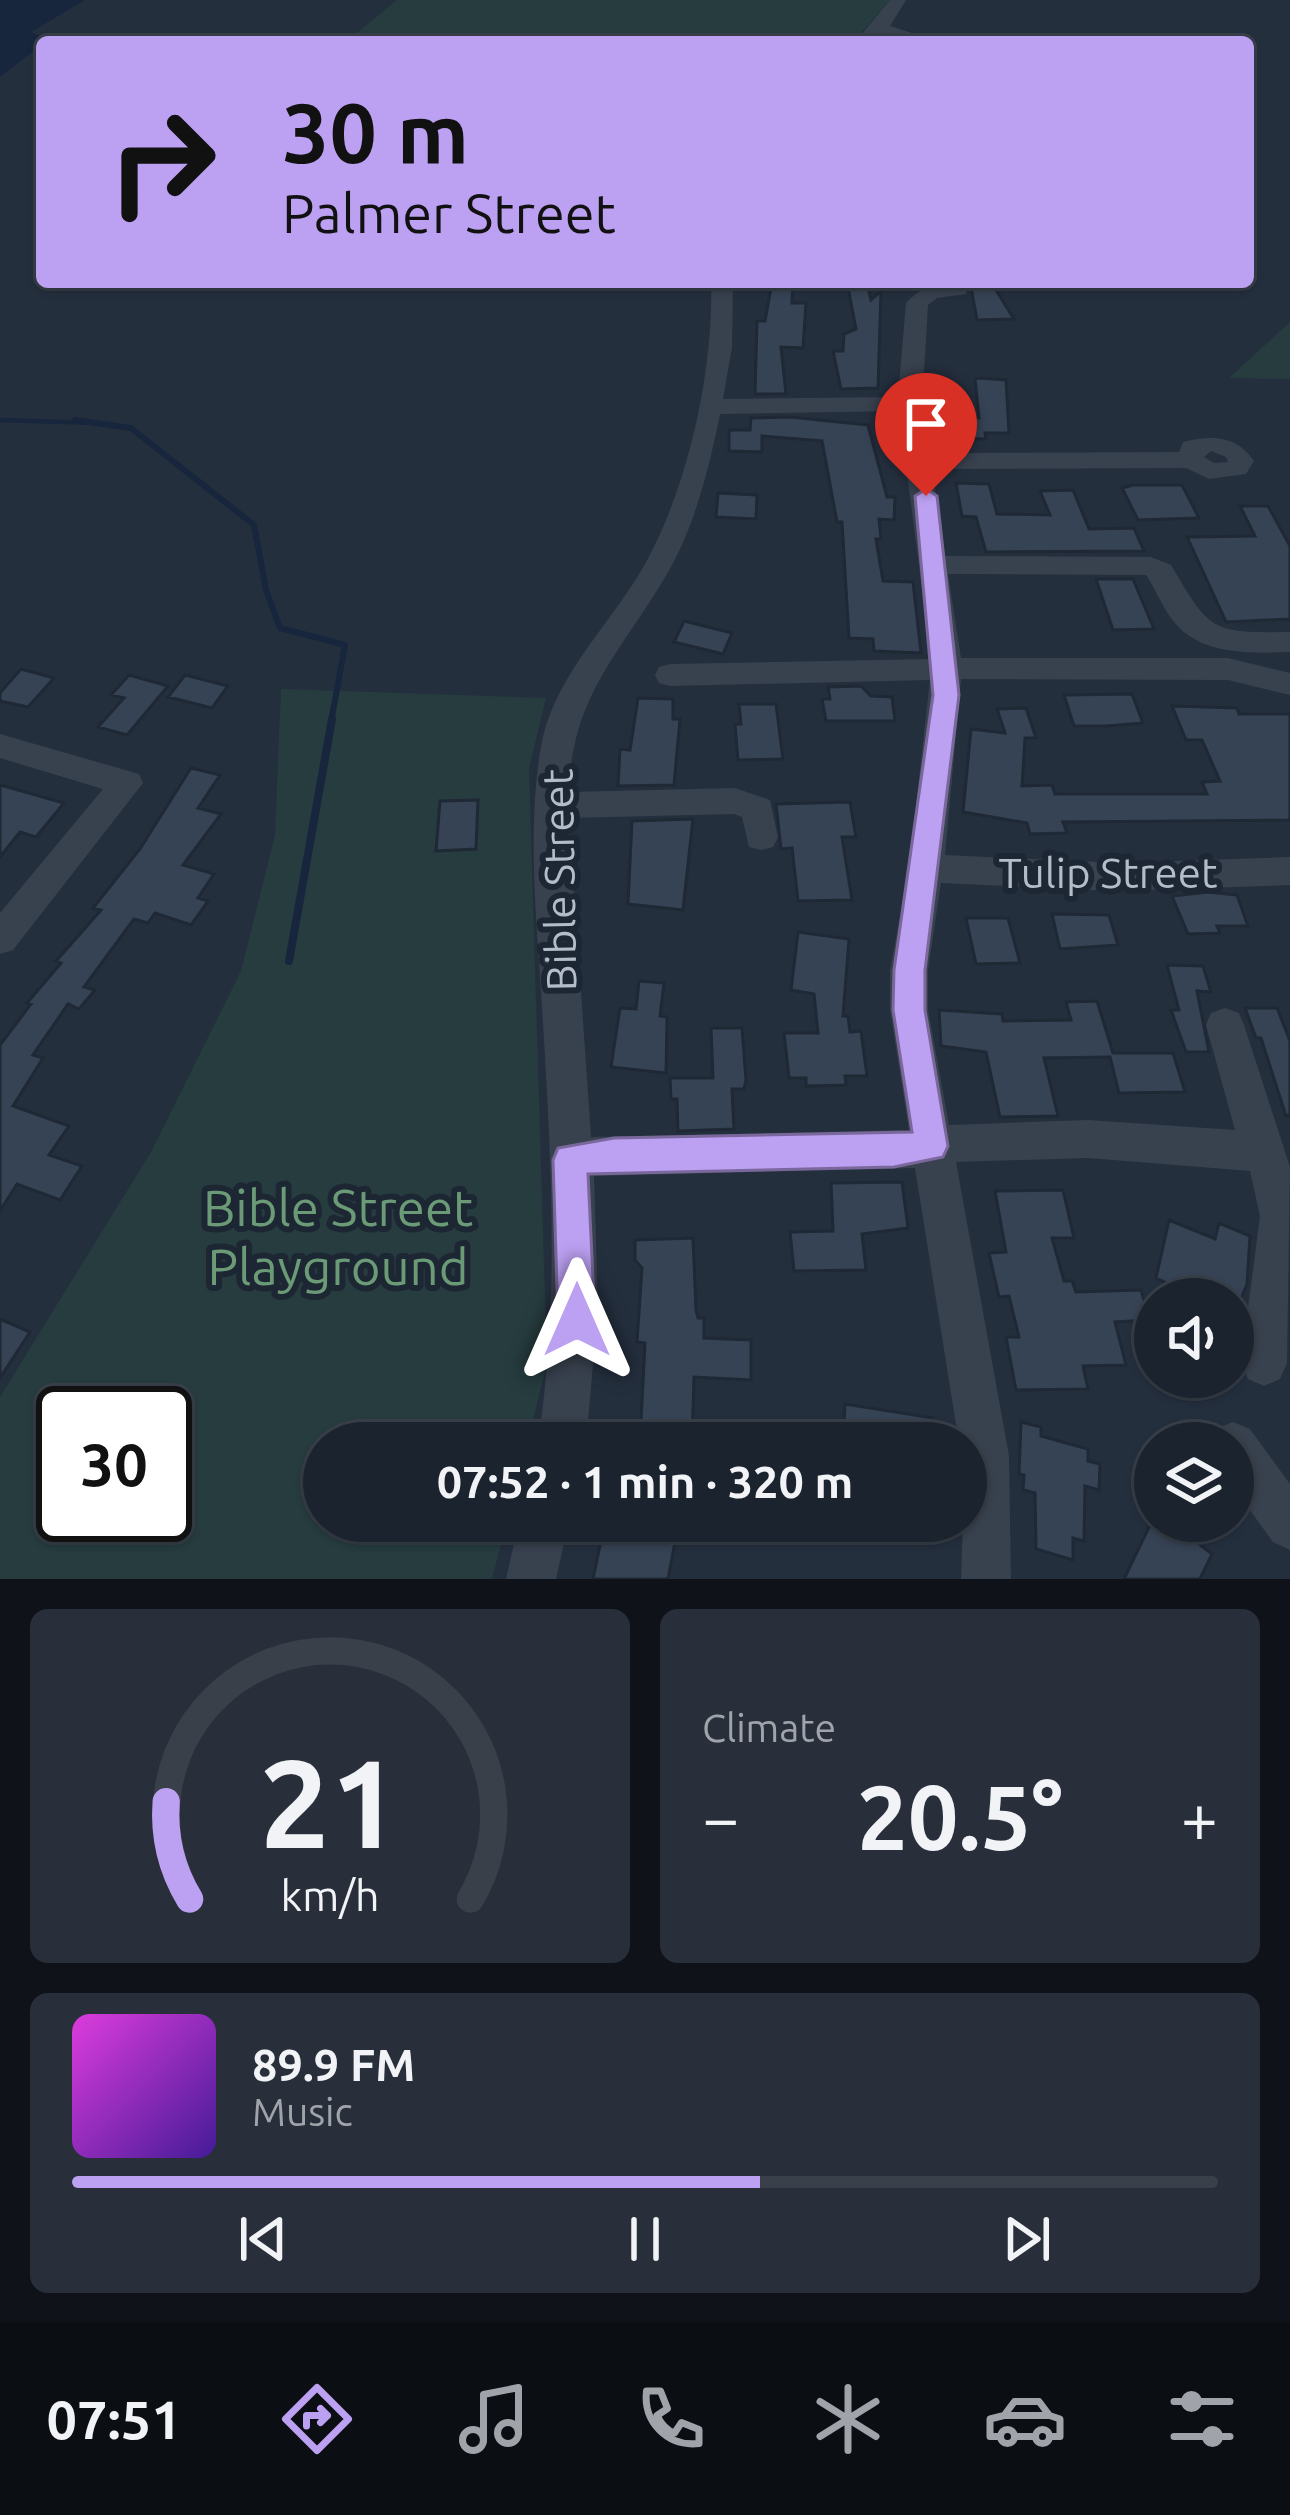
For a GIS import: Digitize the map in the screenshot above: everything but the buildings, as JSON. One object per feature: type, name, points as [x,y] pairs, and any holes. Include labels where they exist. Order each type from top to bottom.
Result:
[{"type":"street","points":[[870,36],[898,0]]},
{"type":"street","points":[[880,28],[910,36]]},
{"type":"street","name":"Bible Street","points":[[565,1422],[578,1290],[553,805],[562,723],[580,682],[659,564],[678,515],[725,328],[722,288]]},
{"type":"street","points":[[958,290],[931,292],[917,303],[910,404],[922,461],[946,667],[926,868],[909,970],[909,1010],[986,1456],[986,1579]]},
{"type":"street","points":[[708,407],[910,404]]},
{"type":"street","points":[[922,461],[1191,460]]},
{"type":"street","points":[[935,565],[1151,566],[1161,571],[1176,613],[1204,631],[1238,643],[1290,642]]},
{"type":"street","points":[[670,676],[946,667],[1228,669],[1290,684]]},
{"type":"street","points":[[0,746],[127,783],[0,939]]},
{"type":"street","points":[[553,805],[735,802],[758,809],[761,836]]},
{"type":"street","name":"Tulip Street","points":[[926,868],[1118,877],[1290,871]]},
{"type":"street","points":[[1225,1025],[1262,1152],[1276,1183],[1281,1216],[1264,1363]]},
{"type":"street","points":[[570,1160],[614,1154],[894,1150],[1088,1139],[1262,1152]]},
{"type":"street","points":[[1254,1476],[1290,1525]]},
{"type":"street","points":[[531,1579],[539,1542]]},
{"type":"green space","points":[[397,0],[890,0],[858,36],[353,36]]},
{"type":"green space","points":[[1290,322],[1290,379],[1229,378]]},
{"type":"green space","name":"Bible Street Playground","points":[[281,689],[546,698],[529,769],[547,1364],[532,1422],[303,1422],[303,1542],[502,1542],[492,1579],[0,1579],[0,1397],[151,1152],[241,971],[275,835]]},
{"type":"water","points":[[0,0],[85,0],[31,32],[40,36],[36,49],[0,77]]},
{"type":"waterway","points":[[0,420],[96,423]]},
{"type":"waterway","points":[[75,420],[96,423]]},
{"type":"waterway","points":[[96,423],[131,428],[254,525],[266,590],[280,628],[345,645],[331,722]]},
{"type":"waterway","points":[[289,961],[332,719]]},
{"type":"route","points":[[577,1320],[570,1160],[614,1154],[931,1146],[909,1010],[909,970],[946,695],[926,496]]}]
